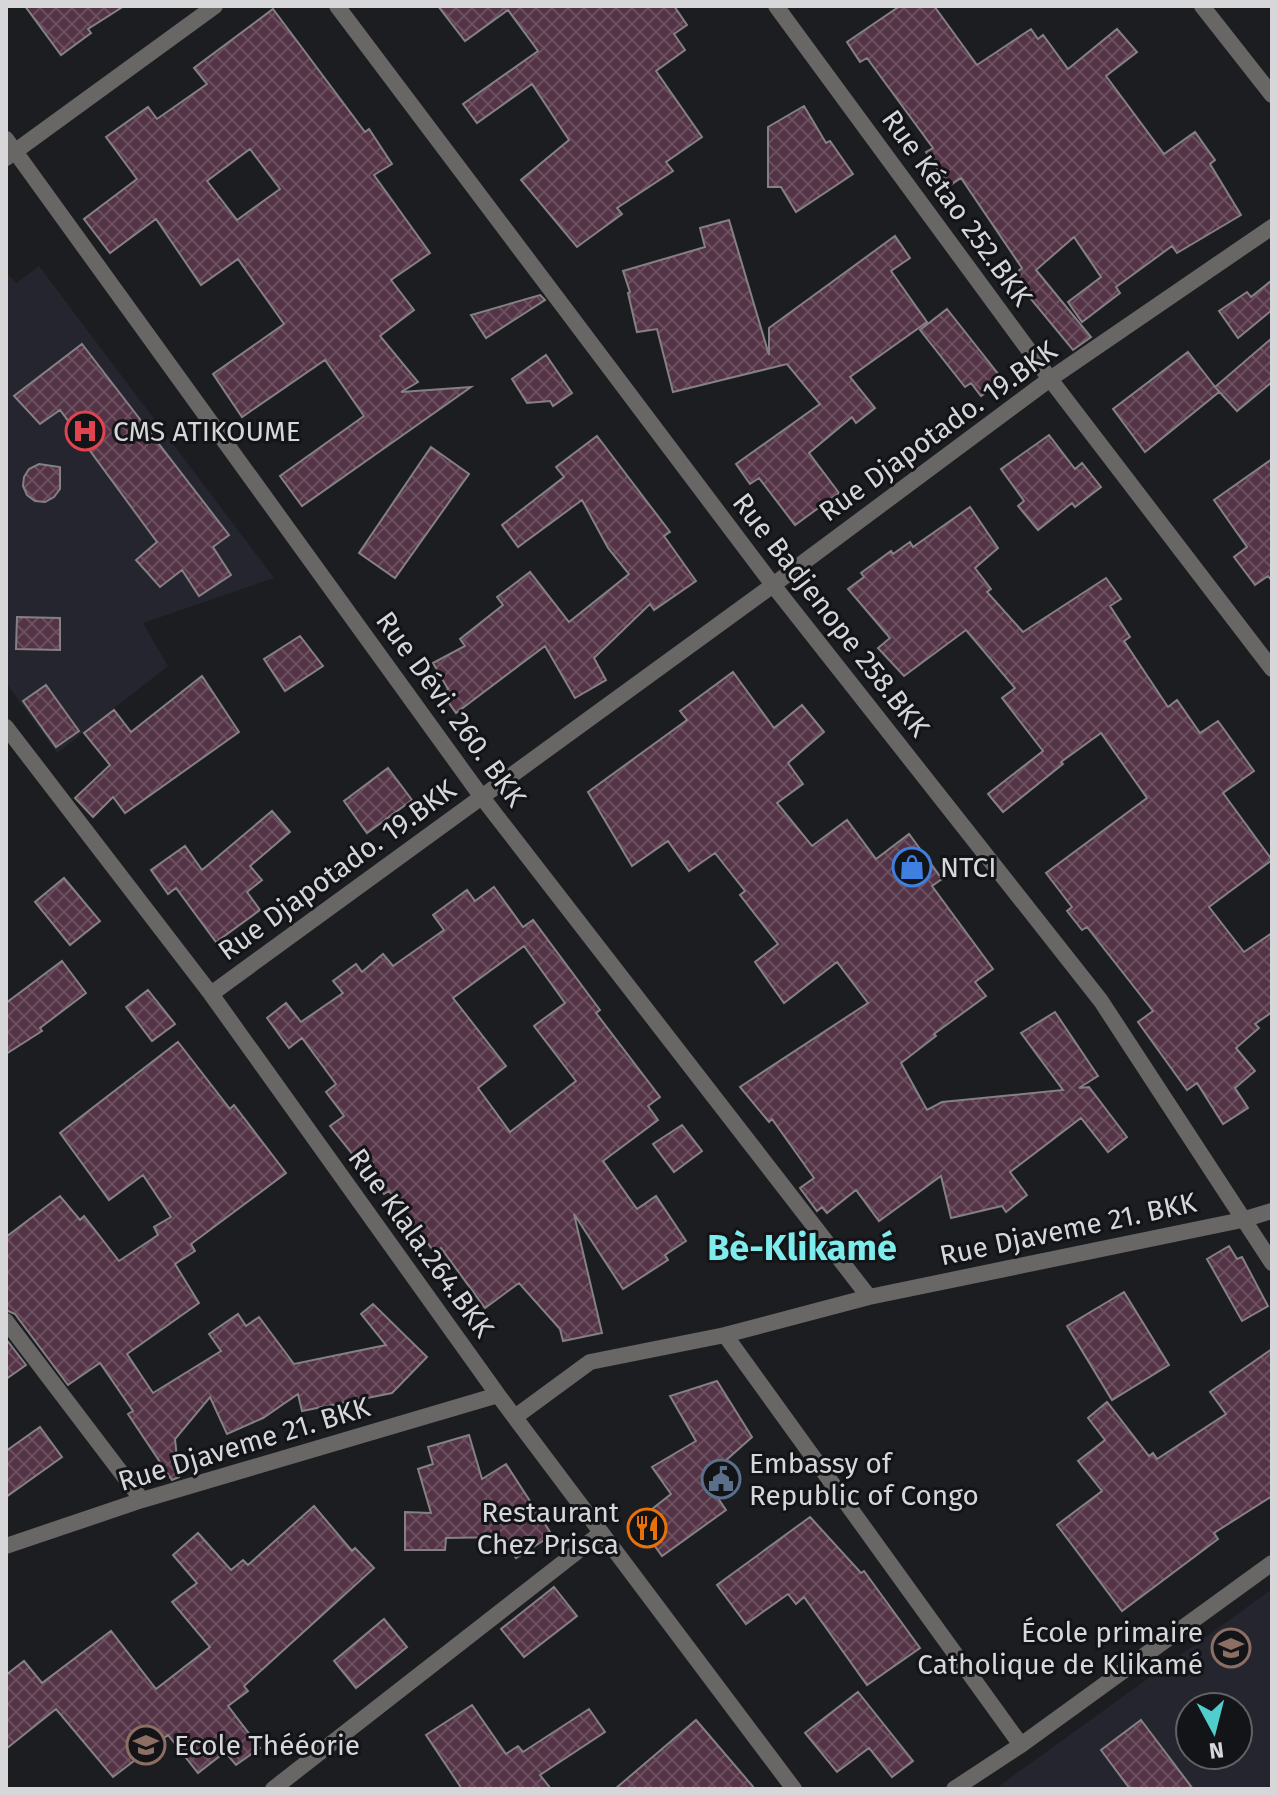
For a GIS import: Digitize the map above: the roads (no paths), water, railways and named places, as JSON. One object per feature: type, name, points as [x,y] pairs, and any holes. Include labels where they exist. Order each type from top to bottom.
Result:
[{"type":"street","points":[[9,150],[215,6]]},
{"type":"street","name":"Rue Badjenope 258.BKK","points":[[337,6],[773,585],[1101,1001],[1272,1263]]},
{"type":"street","name":"Rue Kétao 252.BKK","points":[[776,6],[1050,379],[1272,669]]},
{"type":"street","points":[[1202,6],[1272,95]]},
{"type":"street","name":"Rue Dévi. 260. BKK","points":[[9,150],[481,796],[869,1297]]},
{"type":"street","name":"Rue Djapotado. 19.BKK","points":[[211,994],[1050,379],[1272,227]]},
{"type":"street","name":"Rue Klala.264.BKK","points":[[6,727],[211,994],[498,1395],[794,1789]]},
{"type":"street","name":"Rue Djaveme 21. BKK","points":[[515,1417],[590,1362],[725,1335],[869,1297],[1242,1220],[1272,1211]]},
{"type":"street","points":[[6,1321],[142,1500]]},
{"type":"street","points":[[725,1335],[1021,1745]]},
{"type":"street","name":"Rue Djaveme 21. BKK","points":[[6,1546],[142,1500],[498,1395]]},
{"type":"street","points":[[273,1789],[601,1533]]},
{"type":"street","points":[[954,1789],[1021,1745],[1272,1563]]},
{"type":"place","name":"CMS ATIKOUME","points":[[85,431]]},
{"type":"place","name":"NTCI","points":[[912,867]]},
{"type":"place","name":"Embassy of Republic of Congo","points":[[721,1479]]},
{"type":"place","name":"Restaurant Chez Prisca","points":[[647,1528]]},
{"type":"place","name":"École primaire Catholique de Klikamé","points":[[1231,1648]]},
{"type":"place","name":"Ecole Thééorie","points":[[146,1745]]},
{"type":"district","name":"Bè-Klikamé","points":[[802,1248]]}]
